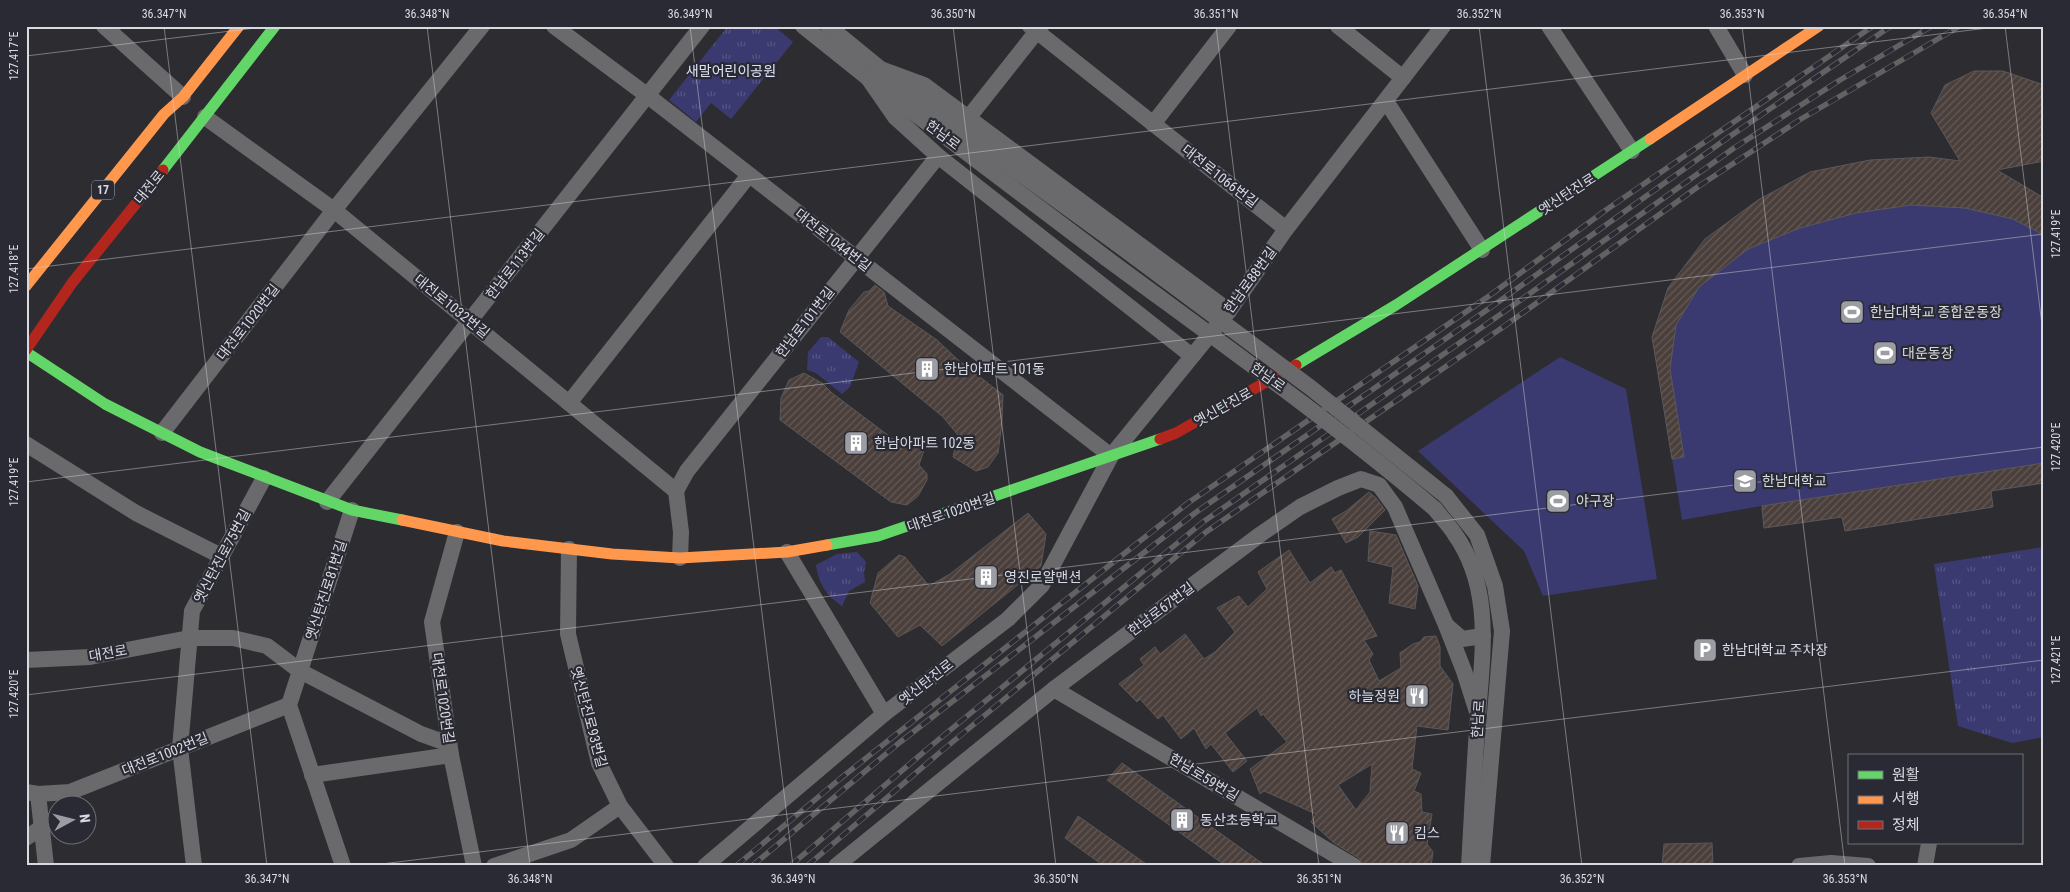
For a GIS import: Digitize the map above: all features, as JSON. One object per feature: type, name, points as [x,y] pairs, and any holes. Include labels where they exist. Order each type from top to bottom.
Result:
[{"type":"street","points":[[104,26],[183,97]]},
{"type":"street","name":"17","points":[[26,286],[164,114],[183,97],[239,26]]},
{"type":"street","name":"대전로","points":[[26,351],[72,283],[275,26]]},
{"type":"street","points":[[334,210],[482,26]]},
{"type":"street","name":"대전로1044번길","points":[[554,26],[648,96],[1110,456]]},
{"type":"street","name":"한남로113번길","points":[[327,502],[702,26]]},
{"type":"street","name":"한남로","points":[[804,26],[873,73],[1106,258],[1380,463],[1435,509],[1454,532],[1473,570],[1482,605],[1484,636],[1469,866]]},
{"type":"street","name":"한남로","points":[[828,26],[873,73],[911,94],[1312,388],[1446,496],[1477,535],[1495,586],[1502,631],[1482,866]]},
{"type":"street","points":[[1153,124],[1229,26]]},
{"type":"street","points":[[1338,26],[1403,78]]},
{"type":"street","name":"한남로88번길","points":[[1110,456],[1229,311],[1286,229],[1443,26]]},
{"type":"street","points":[[1549,26],[1632,151]]},
{"type":"street","points":[[1716,26],[1746,76]]},
{"type":"street","name":"옛신탄진로","points":[[705,866],[884,714],[1008,618],[1042,585],[1110,456],[1176,433],[1367,324],[1746,76],[1819,26]]},
{"type":"street","points":[[969,117],[1036,28]]},
{"type":"street","name":"대전로1066번길","points":[[1036,28],[1153,124],[1286,229]]},
{"type":"street","points":[[873,73],[924,85],[1229,311]]},
{"type":"street","points":[[873,73],[895,117],[938,156],[1192,356]]},
{"type":"street","points":[[1386,100],[1482,250]]},
{"type":"street","name":"대전로1032번길","points":[[205,117],[334,210],[676,491]]},
{"type":"street","name":"한남로101번길","points":[[676,491],[687,471],[938,156]]},
{"type":"street","points":[[569,403],[749,175]]},
{"type":"street","name":"대전로1020번길","points":[[162,433],[334,210]]},
{"type":"street","name":"대전로1020번길","points":[[26,351],[105,404],[162,433],[200,452],[327,502],[352,510],[504,541],[612,554],[680,558],[787,552],[878,536],[1110,456]]},
{"type":"street","points":[[26,444],[136,513],[222,556]]},
{"type":"street","name":"옛신탄진로75번길","points":[[194,866],[180,748],[192,611],[264,478]]},
{"type":"street","name":"한남로67번길","points":[[836,866],[1054,689],[1300,507],[1338,488],[1361,480],[1379,485],[1395,506],[1446,625],[1478,715]]},
{"type":"street","points":[[676,491],[681,532],[680,558]]},
{"type":"street","name":"옛신탄진로81번길","points":[[290,705],[352,510]]},
{"type":"street","name":"대전로1020번길","points":[[456,532],[432,622],[450,750],[474,866]]},
{"type":"street","name":"옛신탄진로93번길","points":[[568,549],[568,634],[598,763],[620,806],[666,866]]},
{"type":"street","points":[[787,552],[884,714]]},
{"type":"street","points":[[1446,625],[1462,639],[1484,636]]},
{"type":"street","points":[[189,638],[233,638],[267,646],[300,670],[450,750]]},
{"type":"street","name":"대전로","points":[[26,660],[90,656],[189,638]]},
{"type":"street","name":"한남로59번길","points":[[1054,689],[1354,866]]},
{"type":"street","points":[[290,705],[343,866]]},
{"type":"street","name":"대전로1002번길","points":[[42,864],[42,826],[32,793],[70,792],[290,705]]},
{"type":"street","points":[[312,775],[450,750]]},
{"type":"street","points":[[494,866],[572,840],[620,806]]},
{"type":"street","points":[[26,838],[42,826]]},
{"type":"street","points":[[1926,866],[1929,844]]},
{"type":"street","points":[[1799,866],[1832,863],[1868,866]]},
{"type":"green space","name":"새말어린이공원","points":[[728,26],[774,26],[793,42],[731,119],[711,103],[696,122],[669,100]]},
{"type":"green space","name":"한남대학교 종합운동장","points":[[1974,71],[2003,71],[2044,86],[2044,161],[1997,170],[2044,198],[2044,483],[1991,491],[1993,507],[1845,531],[1842,517],[1764,528],[1761,506],[1682,520],[1652,337],[1668,288],[1705,239],[1758,200],[1810,172],[1870,160],[1929,157],[1969,163]]},
{"type":"green space","points":[[821,337],[828,337],[859,362],[850,387],[842,394],[816,373],[807,370],[808,352]]},
{"type":"green space","name":"야구장","points":[[1560,357],[1626,389],[1657,579],[1543,596],[1524,551],[1418,451]]},
{"type":"green space","points":[[2044,547],[2044,737],[2012,743],[1958,726],[1934,564]]},
{"type":"green space","points":[[857,552],[866,562],[865,582],[849,591],[842,606],[824,588],[816,565],[837,554]]},
{"type":"building","points":[[1974,71],[2003,71],[2044,85],[2044,161],[1997,170],[2044,198],[2044,235],[2013,219],[1965,208],[1911,205],[1856,213],[1800,228],[1748,249],[1699,287],[1676,325],[1670,369],[1684,457],[1672,459],[1652,337],[1668,288],[1705,239],[1758,200],[1810,172],[1870,160],[1929,157],[1960,161],[1931,113],[1945,85]]},
{"type":"building","name":"한남아파트 101동","points":[[875,285],[884,292],[888,306],[937,340],[957,359],[1003,395],[998,453],[988,467],[976,471],[953,457],[958,435],[943,417],[840,332],[849,310],[864,292],[869,291]]},
{"type":"building","name":"한남아파트 102동","points":[[804,373],[822,383],[832,393],[905,448],[914,439],[924,450],[919,465],[927,474],[927,480],[918,496],[907,505],[891,502],[780,420],[781,398],[789,380]]},
{"type":"building","points":[[2044,463],[2044,483],[1991,491],[1993,507],[1845,531],[1842,517],[1764,528],[1762,506]]},
{"type":"building","points":[[1369,492],[1385,510],[1358,537],[1346,543],[1332,519],[1346,511]]},
{"type":"building","name":"영진로얄맨션","points":[[1028,513],[1046,534],[1041,566],[942,646],[920,625],[898,637],[870,603],[878,573],[899,555],[905,557],[929,586],[950,574]]},
{"type":"building","points":[[1370,531],[1396,535],[1418,586],[1415,609],[1389,603],[1393,567],[1368,561]]},
{"type":"building","points":[[1289,550],[1310,583],[1331,567],[1335,573],[1341,570],[1377,636],[1364,640],[1373,654],[1369,660],[1379,681],[1401,668],[1400,653],[1413,644],[1420,642],[1424,637],[1436,636],[1440,647],[1440,666],[1453,684],[1448,730],[1417,726],[1412,769],[1421,773],[1414,791],[1421,794],[1422,812],[1432,814],[1427,844],[1433,852],[1431,866],[1364,866],[1359,858],[1334,843],[1311,822],[1316,814],[1264,791],[1260,794],[1250,769],[1287,742],[1263,714],[1261,716],[1257,708],[1225,733],[1247,761],[1233,772],[1211,744],[1206,749],[1194,728],[1181,739],[1163,715],[1158,719],[1140,699],[1137,702],[1119,684],[1144,665],[1140,659],[1155,647],[1160,654],[1185,634],[1204,659],[1215,652],[1235,632],[1217,608],[1239,596],[1248,607],[1267,589],[1258,572]],"holes":[[[1372,764],[1370,792],[1356,810],[1338,785]]]},
{"type":"building","name":"동산초등학교","points":[[1122,763],[1266,866],[1226,866],[1107,780]]},
{"type":"building","points":[[1078,816],[1149,866],[1104,866],[1065,838]]},
{"type":"building","points":[[1712,843],[1713,866],[1662,866],[1664,844]]},
{"type":"railway","points":[[736,866],[841,778],[1188,503],[1489,296],[1606,210],[1873,26]]},
{"type":"railway","points":[[752,866],[899,743],[1195,513],[1494,305],[1726,139],[1891,26]]},
{"type":"railway","points":[[790,866],[932,745],[1203,522],[1501,314],[1734,148],[1840,80],[1932,26]]},
{"type":"railway","points":[[807,866],[938,754],[1206,532],[1506,325],[1699,186],[1801,119],[1960,26]]},
{"type":"traffic: fast","points":[[163,170],[275,26]]},
{"type":"traffic: fast","points":[[1296,365],[1396,305],[1650,139]]},
{"type":"traffic: fast","points":[[26,352],[105,404],[200,452],[352,510],[402,520]]},
{"type":"traffic: fast","points":[[827,545],[878,536],[1160,439]]},
{"type":"traffic: slow","points":[[26,286],[164,114],[183,97],[239,26]]},
{"type":"traffic: slow","points":[[1650,139],[1819,26]]},
{"type":"traffic: slow","points":[[402,520],[503,541],[612,554],[680,558],[787,552],[827,545]]},
{"type":"traffic: jam","points":[[26,350],[72,283],[163,170]]},
{"type":"traffic: jam","points":[[1160,439],[1176,433],[1296,365]]},
{"type":"place","name":"한남대학교 종합운동장","points":[[1852,312]]},
{"type":"place","name":"대운동장","points":[[1885,353]]},
{"type":"place","name":"한남아파트 101동","points":[[927,369]]},
{"type":"place","name":"한남아파트 102동","points":[[856,443]]},
{"type":"place","name":"한남대학교","points":[[1745,481]]},
{"type":"place","name":"야구장","points":[[1558,501]]},
{"type":"place","name":"영진로얄맨션","points":[[986,577]]},
{"type":"place","name":"한남대학교 주차장","points":[[1705,650]]},
{"type":"place","name":"하늘정원","points":[[1417,696]]},
{"type":"place","name":"동산초등학교","points":[[1182,820]]},
{"type":"place","name":"킴스","points":[[1397,833]]}]
